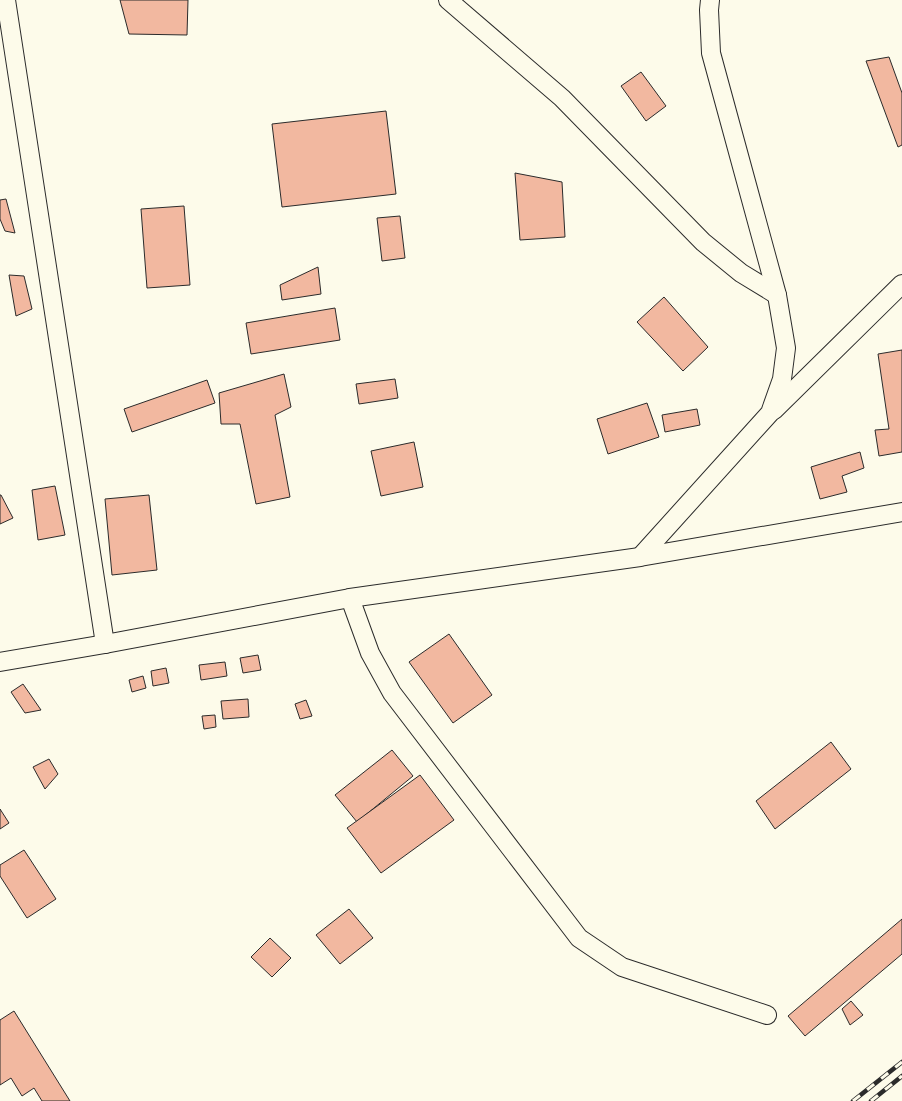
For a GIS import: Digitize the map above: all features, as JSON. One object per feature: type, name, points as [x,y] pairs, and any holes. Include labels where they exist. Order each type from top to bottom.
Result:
[{"type":"street","points":[[6,0],[105,644]]},
{"type":"street","points":[[448,0],[562,98],[703,242],[741,273],[778,295]]},
{"type":"street","points":[[710,0],[711,53],[778,295],[786,348],[782,379],[770,413]]},
{"type":"street","points":[[640,557],[770,413],[902,284]]},
{"type":"street","points":[[0,662],[350,598],[640,557],[902,512]]},
{"type":"street","points":[[350,598],[370,653],[392,693],[580,938],[622,967],[767,1015]]},
{"type":"building","points":[[120,0],[188,0],[187,35],[129,34]]},
{"type":"building","points":[[889,57],[902,93],[902,145],[898,147],[866,61]]},
{"type":"building","points":[[641,72],[666,106],[646,121],[621,86]]},
{"type":"building","points":[[386,111],[396,194],[282,207],[272,124]]},
{"type":"building","points":[[515,173],[562,182],[565,237],[520,240]]},
{"type":"building","points":[[6,199],[15,233],[5,231],[0,219],[0,200]]},
{"type":"building","points":[[184,206],[190,285],[147,288],[141,209]]},
{"type":"building","points":[[400,216],[405,258],[382,261],[377,218]]},
{"type":"building","points":[[318,267],[321,294],[282,300],[280,285]]},
{"type":"building","points":[[9,275],[24,276],[32,309],[16,316]]},
{"type":"building","points":[[664,297],[708,347],[683,371],[637,322]]},
{"type":"building","points":[[335,308],[340,340],[251,354],[246,323]]},
{"type":"building","points":[[902,350],[902,452],[879,456],[875,430],[889,429],[878,354]]},
{"type":"building","points":[[284,374],[291,407],[275,415],[290,497],[256,504],[240,424],[221,424],[219,393]]},
{"type":"building","points":[[395,379],[398,398],[359,404],[356,384]]},
{"type":"building","points":[[207,380],[215,403],[132,432],[124,409]]},
{"type":"building","points":[[647,403],[659,437],[608,454],[597,419]]},
{"type":"building","points":[[697,409],[700,425],[665,432],[662,415]]},
{"type":"building","points":[[414,442],[423,487],[381,496],[371,451]]},
{"type":"building","points":[[860,452],[864,468],[842,476],[847,492],[820,499],[811,467]]},
{"type":"building","points":[[55,486],[65,535],[38,540],[32,490]]},
{"type":"building","points":[[0,495],[13,518],[0,524]]},
{"type":"building","points":[[149,495],[157,570],[112,575],[105,499]]},
{"type":"building","points":[[449,634],[492,695],[453,723],[409,662]]},
{"type":"building","points":[[258,655],[261,670],[243,673],[240,658]]},
{"type":"building","points":[[225,662],[227,676],[201,680],[199,665]]},
{"type":"building","points":[[166,668],[169,683],[153,686],[151,671]]},
{"type":"building","points":[[143,676],[146,688],[132,692],[129,680]]},
{"type":"building","points":[[23,684],[41,710],[25,713],[11,692]]},
{"type":"building","points":[[248,699],[249,717],[223,719],[221,701]]},
{"type":"building","points":[[306,700],[312,716],[300,719],[295,704]]},
{"type":"building","points":[[215,715],[216,727],[204,729],[202,716]]},
{"type":"building","points":[[831,742],[851,769],[775,829],[756,801]]},
{"type":"building","points":[[392,750],[413,776],[357,822],[335,795]]},
{"type":"building","points":[[49,759],[58,774],[45,789],[33,767]]},
{"type":"building","points":[[420,775],[454,820],[381,873],[347,828]]},
{"type":"building","points":[[0,809],[9,823],[0,829]]},
{"type":"building","points":[[24,850],[56,899],[27,918],[0,876],[0,865]]},
{"type":"building","points":[[349,909],[373,938],[340,964],[316,935]]},
{"type":"building","points":[[902,919],[902,954],[805,1036],[788,1016]]},
{"type":"building","points":[[270,938],[291,958],[272,977],[251,957]]},
{"type":"building","points":[[851,1001],[863,1015],[850,1025],[842,1009]]},
{"type":"building","points":[[14,1011],[70,1101],[42,1101],[34,1088],[22,1096],[11,1078],[0,1085],[0,1020]]},
{"type":"railway","points":[[853,1101],[902,1062]]},
{"type":"railway","points":[[871,1101],[902,1076]]}]
